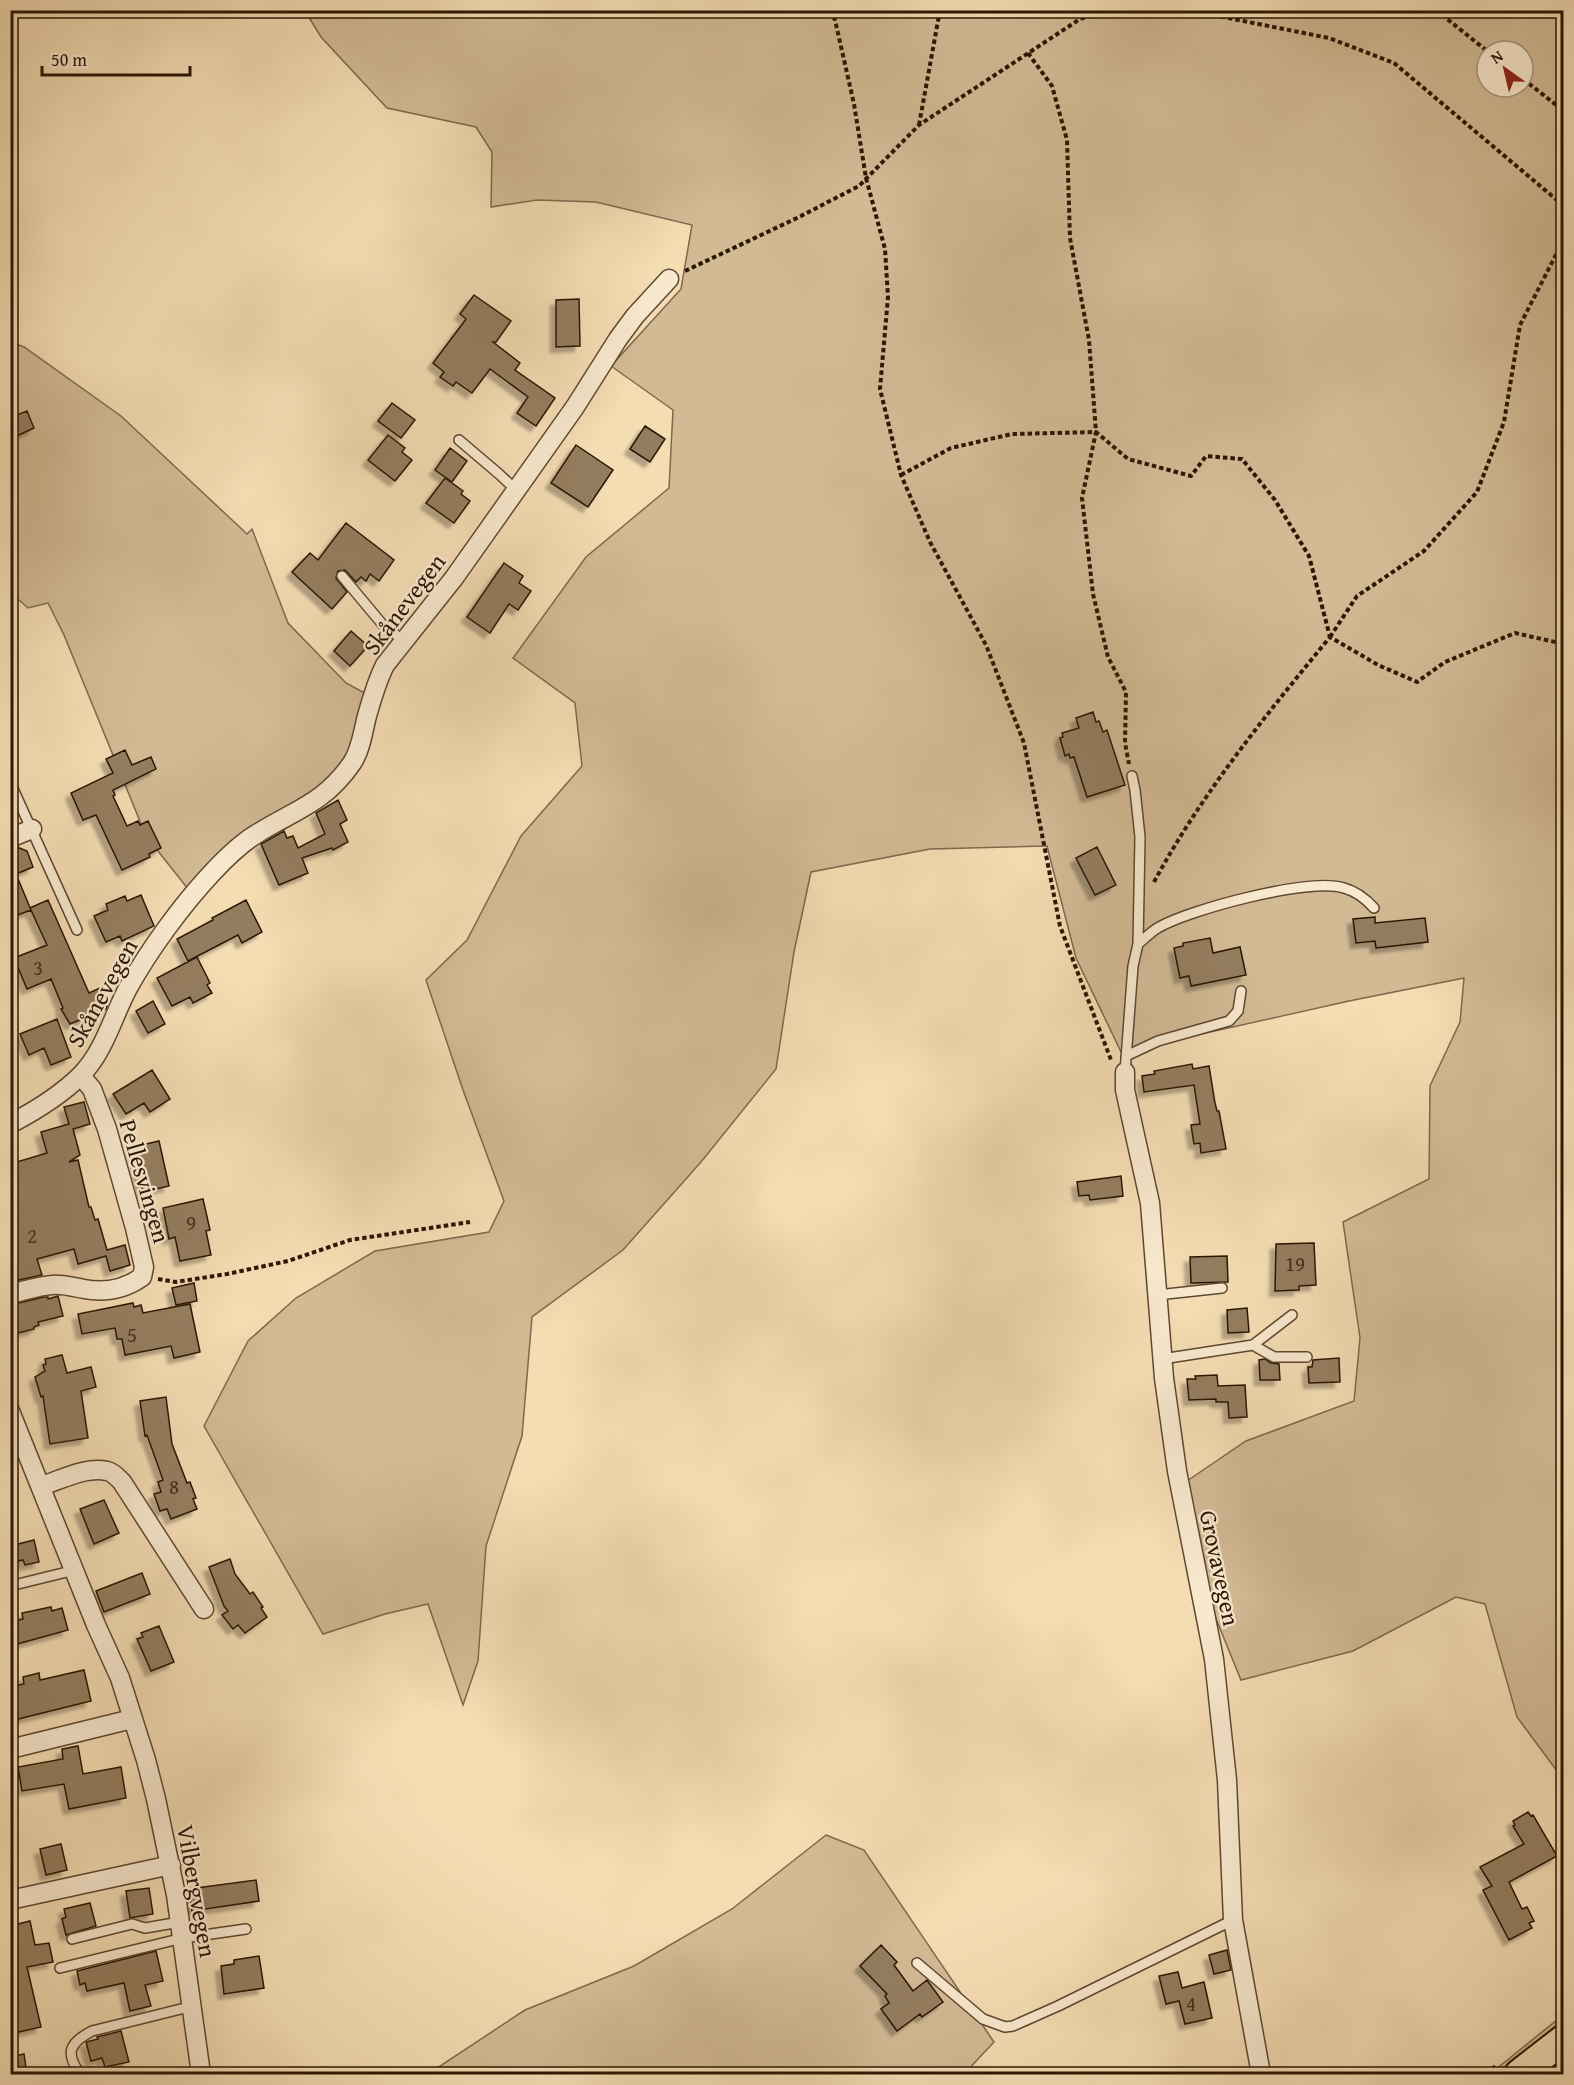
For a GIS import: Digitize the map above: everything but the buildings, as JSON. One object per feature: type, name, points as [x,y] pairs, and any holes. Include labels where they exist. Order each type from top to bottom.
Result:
[{"type":"main road","points":[[1519,2074],[1563,2039]]},
{"type":"street","name":"Skånevegen","points":[[10,1124],[55,1097],[81,1076],[103,1042],[129,986],[179,913],[210,874],[254,836],[318,799],[333,787],[353,761],[359,747],[377,681],[385,664],[454,578],[574,407],[618,339],[635,316],[669,279]]},
{"type":"street","points":[[10,838],[32,830]]},
{"type":"street","name":"Grovavegen","points":[[1125,1073],[1150,1203],[1162,1359],[1177,1471],[1214,1659],[1227,1780],[1233,1920],[1261,2074]]},
{"type":"street","name":"Pellesvingen","points":[[10,1294],[51,1285],[68,1285],[86,1290],[112,1290],[132,1284],[142,1277],[144,1267],[135,1228],[106,1129],[92,1089],[81,1076]]},
{"type":"street","name":"Vilbergvegen","points":[[10,1411],[96,1625],[120,1678],[156,1799],[171,1865],[193,2006],[199,2074]]},
{"type":"street","points":[[41,1486],[94,1470],[114,1474],[122,1482],[204,1609]]},
{"type":"street","points":[[10,1749],[132,1719]]},
{"type":"street","points":[[10,1900],[171,1865]]},
{"type":"lane","points":[[459,440],[516,490]]},
{"type":"lane","points":[[342,576],[383,624],[403,640]]},
{"type":"lane","points":[[1125,1073],[1133,966],[1138,944],[1139,909],[1140,837],[1132,776]]},
{"type":"lane","points":[[10,782],[77,930]]},
{"type":"lane","points":[[1138,944],[1155,930],[1181,917],[1255,896],[1311,885],[1344,888],[1365,898],[1374,908]]},
{"type":"lane","points":[[1125,1073],[1158,1041],[1229,1021],[1238,1011],[1241,991]]},
{"type":"lane","points":[[1157,1295],[1222,1288]]},
{"type":"lane","points":[[1162,1359],[1253,1345],[1292,1315]]},
{"type":"lane","points":[[1253,1345],[1274,1356],[1307,1357]]},
{"type":"lane","points":[[10,1586],[75,1570]]},
{"type":"lane","points":[[917,1963],[983,2019],[1005,2027],[1013,2026],[1233,1920]]},
{"type":"lane","points":[[72,1939],[132,1924],[146,1928],[181,1930],[246,1929]]},
{"type":"lane","points":[[60,1968],[181,1930]]},
{"type":"lane","points":[[80,2074],[72,2063],[69,2052],[71,2047],[85,2034],[193,2006]]},
{"type":"path","points":[[830,10],[835,20],[854,104],[866,178],[885,249],[888,297],[880,389],[901,475],[930,542],[986,645],[1023,743],[1060,926],[1107,1052],[1125,1073]]},
{"type":"path","points":[[919,125],[940,10]]},
{"type":"path","points":[[669,279],[859,186],[919,125],[1080,19],[1113,10]]},
{"type":"path","points":[[1161,10],[1218,16],[1329,38],[1394,63],[1563,206]]},
{"type":"path","points":[[1436,10],[1475,41]]},
{"type":"path","points":[[1028,53],[1052,87],[1067,140],[1070,238],[1089,340],[1096,432],[1082,498],[1093,594],[1108,657],[1126,692],[1125,743],[1132,776]]},
{"type":"path","points":[[1535,89],[1563,111]]},
{"type":"path","points":[[1139,909],[1198,807],[1264,717],[1330,637],[1357,596],[1424,551],[1477,492],[1504,422],[1520,324],[1563,239]]},
{"type":"path","points":[[901,475],[951,448],[1012,434],[1096,432],[1128,459],[1191,476],[1206,456],[1242,459],[1275,501],[1309,556],[1330,637],[1378,665],[1417,682],[1445,662],[1515,633],[1563,644]]},
{"type":"path","points":[[142,1277],[176,1282],[227,1275],[288,1261],[350,1240],[470,1222]]},
{"type":"shaded area","points":[[305,11],[1563,11],[1563,1779],[1517,1717],[1485,1604],[1456,1597],[1353,1651],[1241,1680],[1201,1582],[1184,1483],[1246,1441],[1354,1401],[1360,1338],[1343,1222],[1429,1179],[1430,1086],[1460,1022],[1464,978],[1121,1052],[1076,958],[1047,846],[930,849],[811,872],[794,952],[776,1069],[701,1162],[623,1250],[532,1317],[522,1436],[486,1546],[478,1661],[463,1705],[428,1604],[385,1614],[323,1634],[204,1426],[248,1341],[296,1298],[375,1251],[489,1232],[504,1201],[426,980],[467,940],[521,836],[582,766],[575,703],[513,658],[586,557],[669,488],[673,410],[611,366],[681,289],[692,225],[596,202],[537,200],[491,207],[492,152],[476,127],[387,108],[321,37]]},
{"type":"shaded area","points":[[10,342],[24,347],[121,416],[247,534],[252,529],[288,623],[346,683],[372,697],[335,786],[275,822],[192,894],[146,836],[64,635],[48,603],[28,608],[11,593]]},
{"type":"shaded area","points":[[826,1835],[864,1850],[994,2042],[964,2074],[428,2074],[525,2010],[634,1966],[732,1909]]},
{"type":"shaded area","points":[[1563,2015],[1563,2024],[1503,2074],[1490,2074]]},
{"type":"railway","points":[[1546,10],[1564,23]]}]
